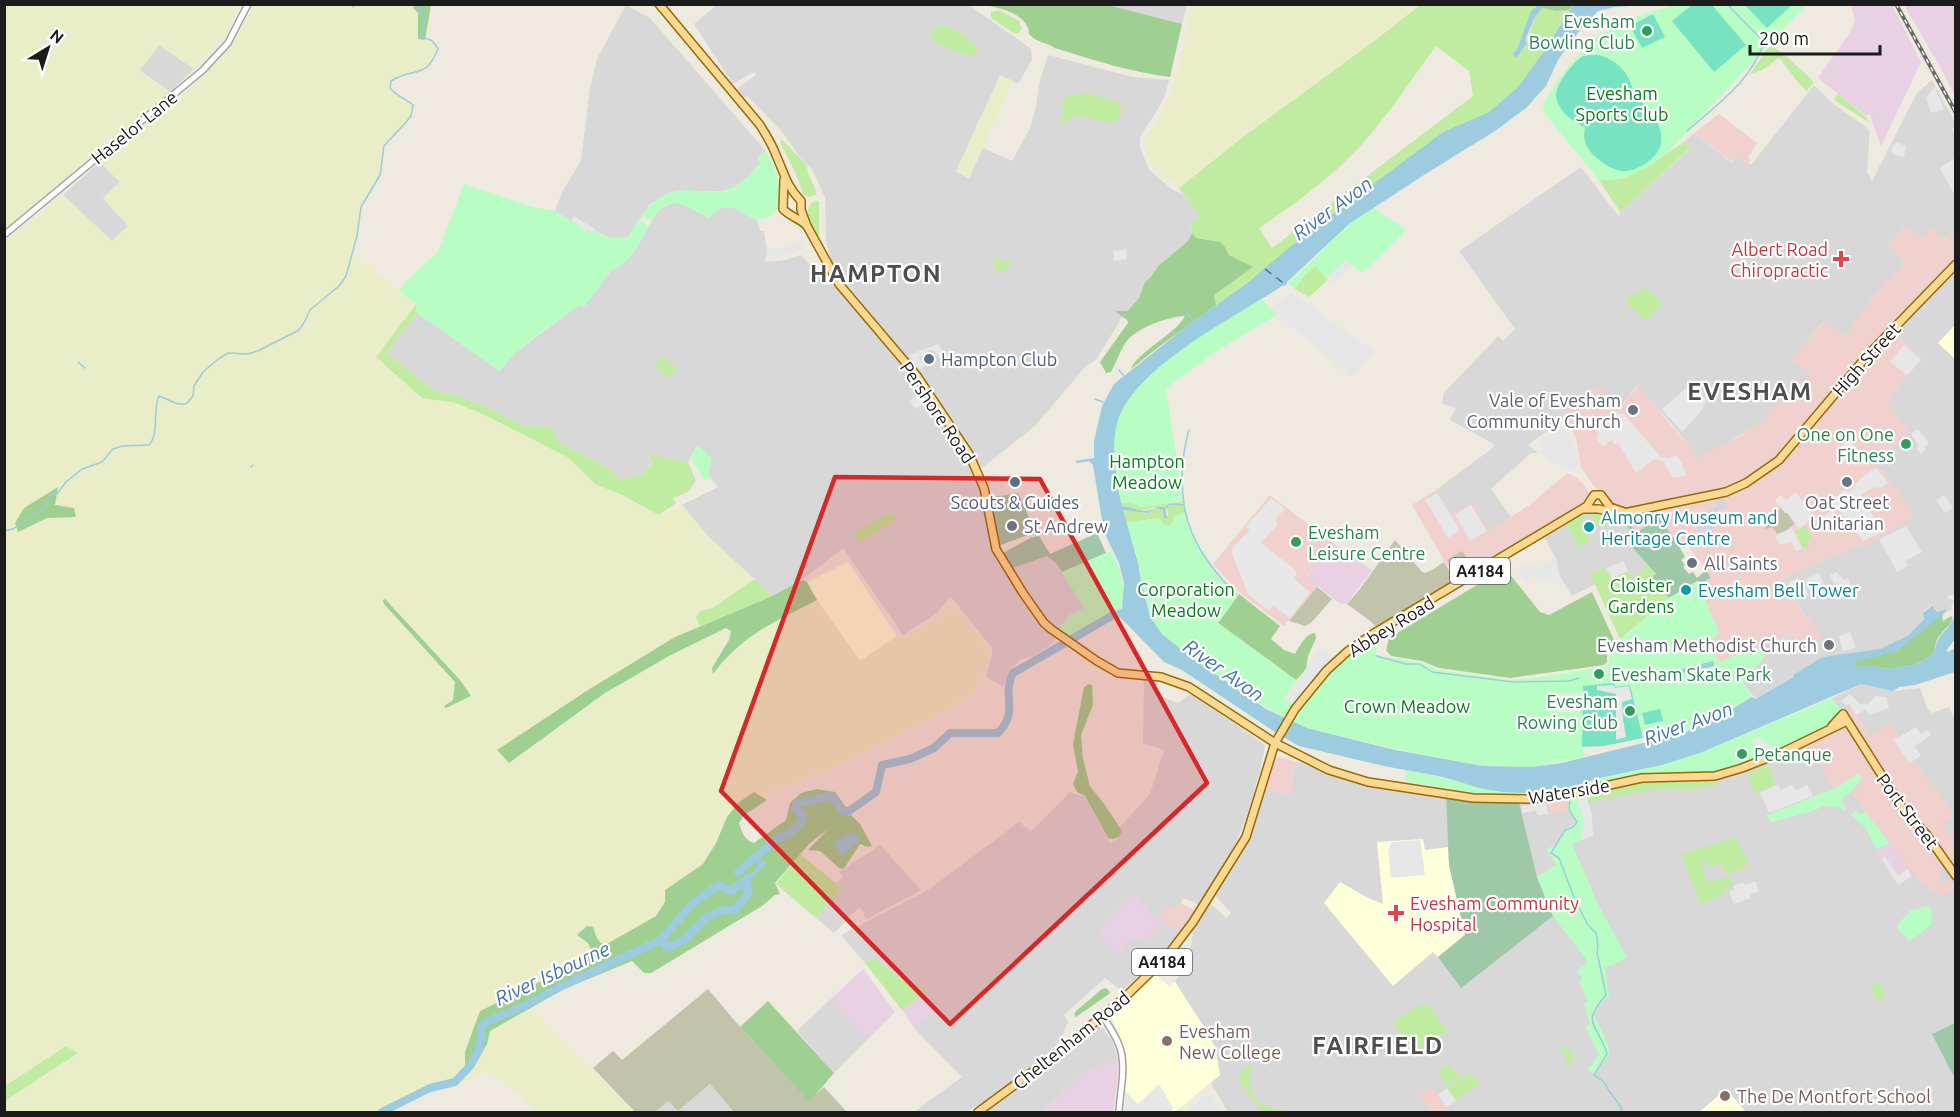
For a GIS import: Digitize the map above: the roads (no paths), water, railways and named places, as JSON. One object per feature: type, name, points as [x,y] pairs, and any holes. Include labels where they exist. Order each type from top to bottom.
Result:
[{"type":"main road","name":"Pershore Road","points":[[659,4],[753,116],[770,141],[784,178],[795,196],[801,201],[801,210],[807,226],[839,284],[917,376],[969,454],[984,488],[996,549],[1044,622],[1062,638],[1106,667],[1118,673],[1161,677],[1189,687],[1276,742]]},
{"type":"main road","name":"Pershore Road","points":[[784,178],[783,209],[788,215],[792,215],[807,226]]},
{"type":"main road","points":[[783,200],[788,196],[795,196]]},
{"type":"main road","points":[[792,215],[801,210]]},
{"type":"main road","name":"High Street","points":[[1598,509],[1613,513],[1624,512],[1729,492],[1746,483],[1779,460],[1867,356],[1956,264]]},
{"type":"main road","points":[[1598,509],[1592,505],[1591,501],[1592,497],[1598,494],[1613,509],[1624,512]]},
{"type":"main road","points":[[1581,509],[1598,509],[1604,506],[1605,500]]},
{"type":"main road","name":"Abbey Road","points":[[1276,742],[1295,709],[1327,670],[1348,651],[1587,506],[1591,501]]},
{"type":"main road","name":"Waterside","points":[[1276,742],[1329,770],[1362,780],[1473,798],[1529,799],[1564,795],[1642,778],[1715,776],[1763,760],[1826,731],[1845,718]]},
{"type":"main road","name":"Waterside","points":[[1826,731],[1836,721],[1845,718]]},
{"type":"main road","name":"Port Street","points":[[1845,718],[1903,809],[1926,834],[1956,876]]},
{"type":"main road","name":"Cheltenham Road","points":[[978,1113],[1050,1059],[1153,972],[1168,955],[1222,876],[1248,831],[1276,742]]},
{"type":"street","name":"Haselor Lane","points":[[4,235],[203,70],[228,43],[248,4]]},
{"type":"street","points":[[1102,1015],[1116,1037],[1121,1050],[1119,1113]]},
{"type":"water","points":[[1538,5],[1545,5],[1535,17],[1526,38],[1526,45],[1517,57],[1514,56],[1513,53],[1517,49],[1531,11]]},
{"type":"water","points":[[1573,5],[1645,5],[1615,7],[1598,11],[1580,30],[1558,60],[1546,86],[1526,108],[1495,131],[1349,224],[1286,285],[1189,344],[1145,380],[1129,400],[1118,420],[1114,440],[1116,475],[1122,506],[1147,511],[1157,507],[1162,507],[1165,508],[1167,518],[1164,518],[1163,510],[1156,508],[1148,513],[1123,510],[1150,617],[1162,634],[1193,659],[1266,709],[1307,728],[1395,750],[1483,766],[1532,767],[1562,763],[1684,733],[1721,716],[1752,697],[1756,699],[1794,677],[1793,675],[1822,657],[1880,649],[1909,635],[1924,619],[1923,613],[1932,606],[1937,612],[1945,609],[1946,612],[1898,650],[1857,660],[1854,665],[1889,669],[1923,661],[1934,653],[1938,640],[1955,616],[1955,639],[1946,651],[1955,648],[1955,672],[1915,685],[1899,687],[1893,691],[1861,684],[1700,753],[1662,765],[1599,778],[1568,788],[1529,793],[1503,792],[1299,746],[1182,670],[1164,662],[1118,615],[1122,609],[1124,583],[1119,563],[1104,532],[1093,465],[1089,461],[1077,463],[1075,461],[1094,458],[1094,441],[1102,406],[1114,384],[1187,326],[1247,283],[1307,233],[1443,132],[1489,112],[1518,87]]},
{"type":"water","points":[[1713,661],[1714,666],[1675,675],[1674,671]]},
{"type":"water","points":[[853,832],[860,840],[842,856],[833,842]]},
{"type":"water","points":[[755,859],[765,861],[766,864],[749,882],[749,889],[736,888],[735,886],[745,875],[754,872],[759,865]]},
{"type":"waterway","points":[[350,4],[354,7]]},
{"type":"waterway","points":[[4,531],[13,529],[45,507],[50,494],[57,494],[66,482],[82,469],[102,462],[113,449],[122,446],[149,445],[154,434],[159,396],[178,404],[186,404],[193,396],[194,386],[203,372],[217,360],[228,353],[247,354],[258,351],[299,330],[310,310],[339,286],[346,276],[357,236],[361,207],[380,175],[384,146],[411,116],[413,105],[390,88],[391,81],[424,69],[429,65],[438,49],[432,41],[420,37],[425,20],[418,10],[422,4]]},
{"type":"waterway","points":[[1687,131],[1742,80],[1758,56],[1764,42],[1727,4]]},
{"type":"waterway","points":[[1184,310],[1195,323]]},
{"type":"waterway","points":[[78,362],[85,368]]},
{"type":"waterway","points":[[1119,370],[1124,376]]},
{"type":"waterway","points":[[1095,399],[1103,402]]},
{"type":"waterway","points":[[1184,503],[1182,466],[1189,430]]},
{"type":"waterway","points":[[1165,508],[1170,504],[1184,505],[1191,530],[1202,553],[1236,594]]},
{"type":"waterway","name":"River Isbourne","points":[[738,872],[778,838],[792,832],[801,822],[803,816],[795,808],[796,804],[829,796],[835,800],[842,811],[849,811],[876,792],[882,765],[910,759],[934,748],[950,733],[998,733],[1008,717],[1009,689],[1013,673],[1115,614],[1118,615],[1127,610]]},
{"type":"waterway","points":[[1376,656],[1406,664],[1420,664],[1432,672],[1513,682],[1569,681],[1579,678]]},
{"type":"waterway","points":[[1570,798],[1569,810],[1577,822],[1573,827],[1565,830],[1551,853],[1559,858],[1575,900],[1588,925],[1596,933],[1597,952],[1606,995],[1598,1005],[1592,1019],[1607,1054],[1594,1075],[1604,1082],[1621,1107],[1621,1112]]},
{"type":"waterway","points":[[661,940],[668,948],[687,938],[705,918],[720,911],[735,909],[749,893],[747,880]]},
{"type":"waterway","name":"River Isbourne","points":[[382,1112],[430,1088],[455,1082],[470,1066],[478,1052],[484,1023],[661,940],[693,903],[719,885],[731,891],[742,883]]},
{"type":"waterway","points":[[583,936],[585,930]]},
{"type":"waterway","points":[[590,939],[592,933]]},
{"type":"railway","points":[[1896,4],[1956,113]]},
{"type":"place","name":"Evesham Bowling Club","points":[[1647,31]]},
{"type":"place","name":"Albert Road Chiropractic","points":[[1841,259]]},
{"type":"place","name":"Hampton Club","points":[[929,359]]},
{"type":"place","name":"Vale of Evesham Community Church","points":[[1633,410]]},
{"type":"place","name":"One on One Fitness","points":[[1906,444]]},
{"type":"place","name":"Scouts & Guides","points":[[1015,482]]},
{"type":"place","name":"Oat Street Unitarian","points":[[1847,482]]},
{"type":"place","name":"St Andrew","points":[[1012,526]]},
{"type":"place","name":"Almonry Museum and Heritage Centre","points":[[1589,527]]},
{"type":"place","name":"Evesham Leisure Centre","points":[[1296,542]]},
{"type":"place","name":"All Saints","points":[[1692,563]]},
{"type":"place","name":"Evesham Bell Tower","points":[[1686,590]]},
{"type":"place","name":"Evesham Methodist Church","points":[[1829,645]]},
{"type":"place","name":"Evesham Skate Park","points":[[1599,674]]},
{"type":"place","name":"Evesham Rowing Club","points":[[1630,711]]},
{"type":"place","name":"Petanque","points":[[1742,754]]},
{"type":"place","name":"Evesham Community Hospital","points":[[1396,913]]},
{"type":"place","name":"Evesham New College","points":[[1167,1041]]},
{"type":"place","name":"The De Montfort School","points":[[1725,1096]]},
{"type":"district","name":"HAMPTON","points":[[876,273]]},
{"type":"district","name":"EVESHAM","points":[[1750,391]]},
{"type":"district","name":"FAIRFIELD","points":[[1378,1045]]},
{"type":"park label","name":"Evesham Sports Club","points":[[1622,103]]},
{"type":"park label","name":"Hampton Meadow","points":[[1147,471]]},
{"type":"park label","name":"Cloister Gardens","points":[[1641,595]]},
{"type":"park label","name":"Corporation Meadow","points":[[1186,599]]},
{"type":"park label","name":"Crown Meadow","points":[[1407,706]]},
{"type":"water label","name":"River Avon","points":[[1332,208]]},
{"type":"water label","name":"River Avon","points":[[1224,670]]},
{"type":"water label","name":"River Avon","points":[[1688,723]]}]
